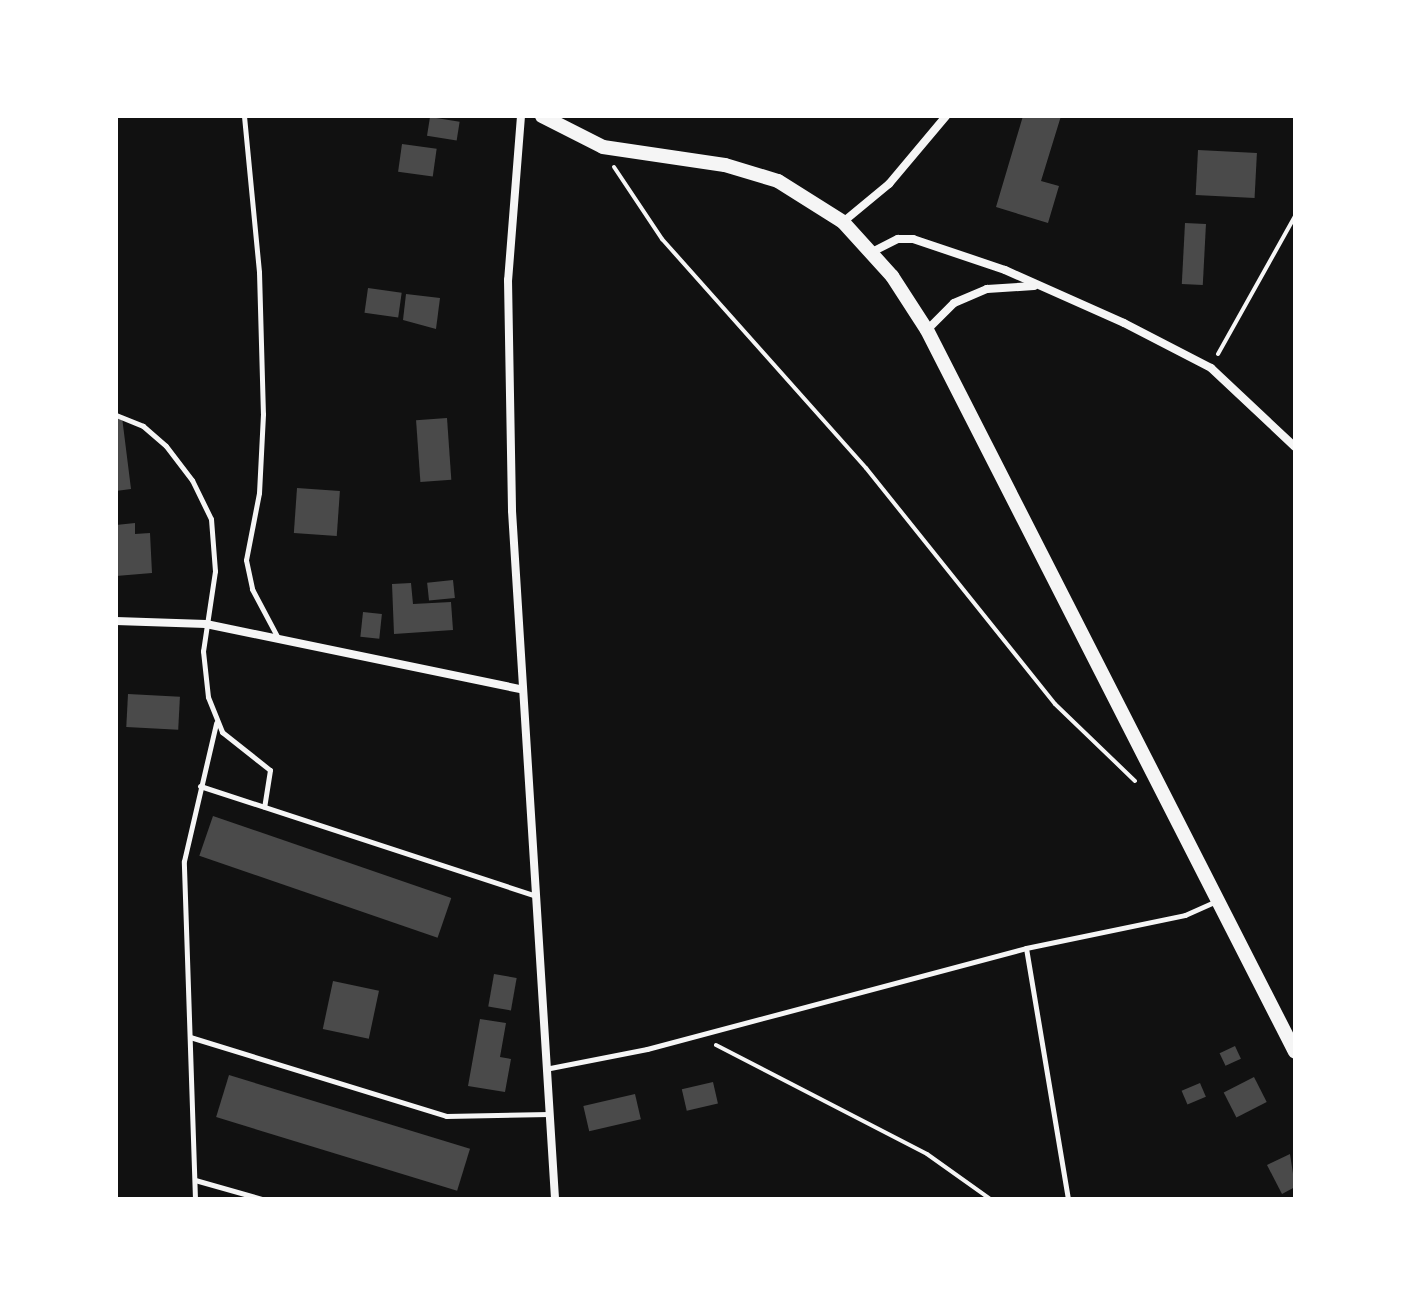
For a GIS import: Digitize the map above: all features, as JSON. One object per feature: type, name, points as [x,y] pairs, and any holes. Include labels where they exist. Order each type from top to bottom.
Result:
[{"type":"street","points":[[521,116],[508,280],[520,689],[555,1199]]},
{"type":"street","points":[[542,116],[603,147],[747,171],[797,190],[843,222],[872,252],[927,330],[1295,1052]]},
{"type":"street","points":[[843,222],[889,184],[946,116]]},
{"type":"street","points":[[872,252],[898,239],[913,239],[1039,285],[1211,368],[1295,447]]},
{"type":"street","points":[[927,330],[954,303],[987,289],[1039,285]]},
{"type":"street","points":[[116,621],[206,624],[520,689]]},
{"type":"lane","points":[[244,116],[260,288],[263,414],[259,493],[246,560],[252,589],[278,638]]},
{"type":"lane","points":[[116,415],[155,435],[205,505],[215,553],[206,624],[205,668],[216,723],[184,861],[195,1199]]},
{"type":"lane","points":[[216,723],[270,770],[264,807]]},
{"type":"lane","points":[[200,786],[534,895]]},
{"type":"lane","points":[[545,1069],[695,1037],[1026,948],[1185,915],[1218,900]]},
{"type":"lane","points":[[1026,948],[1068,1199]]},
{"type":"lane","points":[[190,1037],[454,1118],[549,1114]]},
{"type":"lane","points":[[195,1180],[262,1199]]},
{"type":"path","points":[[603,147],[662,239],[866,468],[1055,704],[1136,782],[1169,804]]},
{"type":"path","points":[[1211,368],[1295,216]]},
{"type":"path","points":[[695,1037],[927,1154],[990,1199]]},
{"type":"building","points":[[1023,116],[1061,116],[1041,181],[1059,186],[1048,223],[996,207]]},
{"type":"building","points":[[430,117],[460,122],[457,140],[427,136]]},
{"type":"building","points":[[402,144],[437,149],[433,177],[398,172]]},
{"type":"building","points":[[1198,150],[1257,153],[1255,198],[1196,195]]},
{"type":"building","points":[[1185,223],[1206,224],[1203,285],[1182,284]]},
{"type":"building","points":[[368,288],[402,293],[398,317],[365,313]]},
{"type":"building","points":[[406,294],[440,298],[436,329],[403,320]]},
{"type":"building","points":[[122,417],[131,489],[116,491],[116,418]]},
{"type":"building","points":[[447,418],[451,480],[420,482],[416,420]]},
{"type":"building","points":[[297,488],[340,491],[337,536],[294,533]]},
{"type":"building","points":[[135,523],[135,534],[150,533],[152,573],[116,576],[116,525]]},
{"type":"building","points":[[453,580],[455,598],[429,601],[427,583]]},
{"type":"building","points":[[411,583],[413,604],[451,602],[453,630],[394,634],[392,584]]},
{"type":"building","points":[[363,612],[382,614],[379,639],[360,637]]},
{"type":"building","points":[[128,694],[180,697],[178,730],[126,727]]},
{"type":"building","points":[[213,816],[451,898],[438,938],[199,856]]},
{"type":"building","points":[[494,974],[517,978],[511,1010],[488,1006]]},
{"type":"building","points":[[333,981],[379,991],[369,1039],[323,1029]]},
{"type":"building","points":[[480,1019],[506,1023],[500,1057],[511,1059],[505,1092],[468,1086]]},
{"type":"building","points":[[1235,1046],[1241,1059],[1226,1066],[1220,1053]]},
{"type":"building","points":[[229,1075],[470,1149],[457,1191],[216,1117]]},
{"type":"building","points":[[1254,1077],[1267,1102],[1236,1117],[1224,1092]]},
{"type":"building","points":[[713,1082],[718,1103],[687,1111],[682,1089]]},
{"type":"building","points":[[1200,1083],[1206,1097],[1187,1105],[1182,1091]]},
{"type":"building","points":[[635,1094],[641,1119],[589,1131],[583,1106]]},
{"type":"building","points":[[1290,1154],[1295,1187],[1282,1194],[1267,1165]]}]
